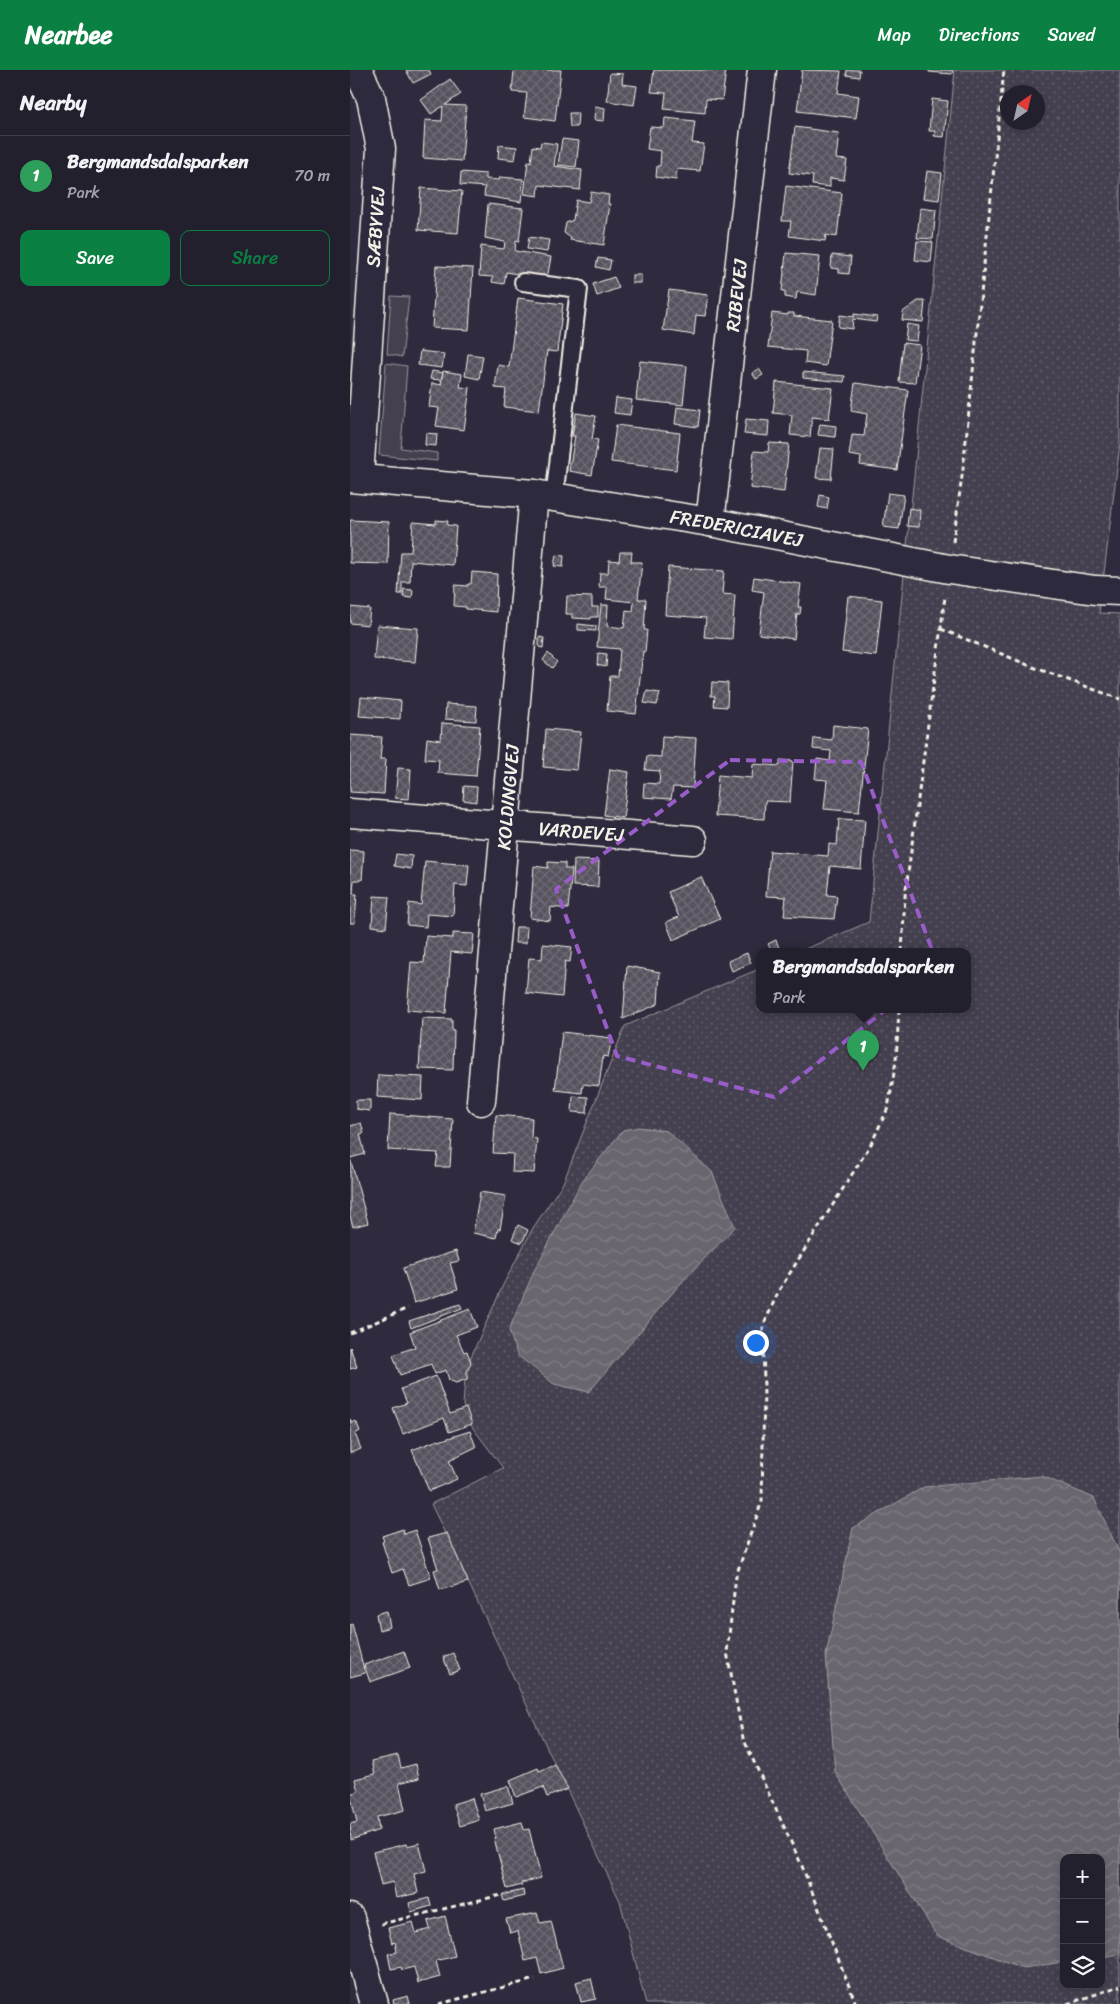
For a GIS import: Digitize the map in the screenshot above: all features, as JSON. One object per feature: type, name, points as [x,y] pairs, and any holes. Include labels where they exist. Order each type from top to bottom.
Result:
[{"type":"street","name":"SÆBYVEJ","points":[[354,478],[381,149],[371,98],[358,70]]},
{"type":"street","name":"RIBEVEJ","points":[[710,522],[762,70]]},
{"type":"street","name":"FREDERICIAVEJ","points":[[354,478],[544,496],[710,522],[949,569],[1095,590],[1120,591]]},
{"type":"street","name":"KOLDINGVEJ","points":[[481,1101],[505,825],[544,496]]},
{"type":"street","name":"VARDEVEJ","points":[[350,812],[693,840]]},
{"type":"street","points":[[352,1924],[363,1989]]},
{"type":"lane","points":[[523,282],[579,289],[544,496]]},
{"type":"path","points":[[902,948],[905,896],[963,469],[1004,70]]},
{"type":"path","points":[[941,629],[1033,668],[1120,699]]},
{"type":"path","points":[[856,2004],[802,1866],[743,1738],[727,1652],[736,1576],[762,1501],[763,1327],[778,1292],[871,1144],[888,1108],[896,1061],[898,1013]]},
{"type":"path","points":[[350,1333],[408,1308]]},
{"type":"path","points":[[352,1924],[501,1895]]},
{"type":"path","points":[[439,2004],[535,1979]]},
{"type":"path","points":[[1068,2004],[1120,1986]]},
{"type":"highlighted area","points":[[730,760],[861,762],[939,968],[774,1097],[617,1056],[556,889]]},
{"type":"shaded area","points":[[955,70],[1120,70],[1120,444],[1099,613],[1120,614],[1120,2004],[646,2004],[620,1901],[431,1504],[503,1468],[470,1424],[463,1405],[465,1379],[470,1359],[503,1285],[533,1228],[563,1183],[625,1026],[756,970],[756,1013],[971,1013],[971,948],[807,948],[869,922]]},
{"type":"shaded area","points":[[391,296],[409,297],[402,357],[387,354]]},
{"type":"shaded area","points":[[386,363],[407,366],[401,448],[437,453],[437,461],[379,455]]},
{"type":"water","points":[[639,1127],[667,1131],[712,1172],[735,1227],[680,1284],[589,1392],[554,1384],[517,1355],[509,1330],[534,1271],[582,1181],[623,1130]]},
{"type":"water","points":[[1042,1476],[1094,1498],[1120,1554],[1120,1954],[1105,1956],[1105,1854],[1060,1854],[1060,1963],[1023,1968],[937,1936],[835,1772],[826,1655],[853,1528],[924,1487]]},
{"type":"building","points":[[406,70],[429,70],[431,74],[413,83]]},
{"type":"building","points":[[514,70],[561,70],[555,121],[524,117],[527,93],[512,92]]},
{"type":"building","points":[[654,70],[726,70],[722,100],[706,99],[705,113],[664,109],[666,93],[651,92]]},
{"type":"building","points":[[802,70],[841,71],[838,93],[859,96],[856,118],[797,111]]},
{"type":"building","points":[[847,70],[860,70],[859,77],[846,75]]},
{"type":"building","points":[[929,70],[953,70],[952,74],[929,72]]},
{"type":"building","points":[[610,73],[623,74],[622,84],[637,86],[634,105],[607,101]]},
{"type":"building","points":[[450,79],[461,94],[445,105],[466,106],[462,161],[423,158],[425,120],[442,121],[443,106],[431,114],[421,100]]},
{"type":"building","points":[[932,99],[948,101],[944,137],[934,136],[935,131],[929,131]]},
{"type":"building","points":[[595,106],[605,108],[604,121],[594,120]]},
{"type":"building","points":[[569,113],[578,113],[577,127],[570,127]]},
{"type":"building","points":[[665,118],[695,121],[692,143],[704,144],[700,171],[677,169],[676,180],[656,177],[657,166],[660,166],[661,151],[647,149],[650,127],[664,128]]},
{"type":"building","points":[[795,127],[839,133],[836,159],[847,160],[844,180],[830,178],[830,187],[812,185],[813,176],[789,173]]},
{"type":"building","points":[[562,139],[579,141],[576,167],[558,165]]},
{"type":"building","points":[[541,142],[557,144],[554,166],[582,170],[580,190],[539,185],[538,196],[524,194],[528,161],[531,162],[533,146],[540,147]]},
{"type":"building","points":[[499,145],[517,147],[515,160],[498,158]]},
{"type":"building","points":[[927,171],[942,173],[939,200],[923,198]]},
{"type":"building","points":[[461,172],[486,174],[486,179],[499,180],[500,177],[523,179],[521,202],[484,196],[485,187],[460,185]]},
{"type":"building","points":[[786,186],[842,193],[837,237],[826,235],[825,241],[789,236],[791,221],[782,221]]},
{"type":"building","points":[[421,188],[462,191],[458,233],[418,230]]},
{"type":"building","points":[[591,192],[609,195],[608,204],[610,204],[604,245],[570,240],[571,238],[564,233],[566,223],[573,220],[576,200],[589,202]]},
{"type":"building","points":[[488,204],[523,208],[519,241],[516,240],[515,251],[551,257],[547,279],[506,272],[504,284],[492,282],[493,277],[479,276],[481,246],[504,249],[505,242],[485,238]]},
{"type":"building","points":[[920,208],[936,210],[933,239],[917,238]]},
{"type":"building","points":[[529,237],[549,240],[547,252],[527,249]]},
{"type":"building","points":[[917,241],[933,242],[931,262],[915,260]]},
{"type":"building","points":[[786,253],[820,256],[816,295],[797,292],[796,299],[785,297],[785,291],[782,291]]},
{"type":"building","points":[[832,255],[851,257],[849,274],[839,273],[839,269],[831,268]]},
{"type":"building","points":[[598,258],[611,260],[609,270],[596,267]]},
{"type":"building","points":[[436,266],[473,268],[469,330],[432,328]]},
{"type":"building","points":[[632,275],[641,275],[641,283],[632,283]]},
{"type":"building","points":[[614,277],[619,288],[597,296],[593,284]]},
{"type":"building","points":[[669,290],[708,295],[705,316],[696,315],[694,335],[663,330]]},
{"type":"building","points":[[518,298],[563,304],[557,352],[547,351],[539,411],[504,407],[506,389],[495,388],[498,365],[509,367]]},
{"type":"building","points":[[918,301],[925,301],[923,322],[902,320],[903,312]]},
{"type":"building","points":[[772,313],[788,315],[788,313],[794,313],[794,316],[832,320],[826,366],[805,363],[806,351],[768,347]]},
{"type":"building","points":[[854,314],[877,317],[876,322],[853,319],[852,329],[838,327],[840,315],[854,317]]},
{"type":"building","points":[[907,324],[919,326],[917,341],[905,340]]},
{"type":"building","points":[[903,343],[920,345],[915,383],[899,382]]},
{"type":"building","points":[[420,351],[444,354],[442,368],[418,365]]},
{"type":"building","points":[[468,354],[483,356],[479,379],[465,376]]},
{"type":"building","points":[[640,361],[687,366],[683,405],[636,400]]},
{"type":"building","points":[[759,369],[763,375],[756,379],[752,373]]},
{"type":"building","points":[[432,371],[443,373],[441,380],[430,379]]},
{"type":"building","points":[[443,371],[462,374],[460,387],[470,388],[464,430],[436,426],[439,408],[429,407],[432,383],[441,385]]},
{"type":"building","points":[[803,372],[845,376],[844,382],[803,378]]},
{"type":"building","points":[[776,382],[833,388],[829,419],[812,417],[810,437],[790,435],[792,415],[773,413]]},
{"type":"building","points":[[855,383],[908,390],[897,470],[860,465],[861,457],[849,455],[852,435],[864,436],[867,414],[851,411]]},
{"type":"building","points":[[616,398],[632,400],[630,415],[614,413]]},
{"type":"building","points":[[677,407],[700,410],[698,427],[675,424]]},
{"type":"building","points":[[576,413],[596,416],[592,439],[598,440],[592,475],[569,471],[575,436],[572,436]]},
{"type":"building","points":[[746,419],[769,421],[768,436],[744,434]]},
{"type":"building","points":[[820,424],[836,426],[835,437],[818,435]]},
{"type":"building","points":[[616,425],[680,433],[676,470],[611,462]]},
{"type":"building","points":[[426,433],[437,434],[436,446],[425,445]]},
{"type":"building","points":[[769,443],[789,444],[784,492],[750,488],[754,451],[768,452]]},
{"type":"building","points":[[820,448],[834,449],[831,479],[816,478]]},
{"type":"building","points":[[888,493],[904,495],[899,529],[883,527]]},
{"type":"building","points":[[820,495],[829,497],[827,509],[818,507]]},
{"type":"building","points":[[909,508],[920,510],[919,527],[907,526]]},
{"type":"building","points":[[350,520],[389,522],[388,564],[350,563]]},
{"type":"building","points":[[436,520],[448,521],[447,525],[456,526],[453,565],[411,561],[410,582],[402,582],[402,594],[398,594],[401,552],[411,552],[413,522],[436,524]]},
{"type":"building","points":[[620,552],[632,552],[631,562],[642,562],[638,599],[646,599],[644,630],[647,630],[636,714],[607,711],[610,676],[618,676],[620,649],[597,647],[601,605],[608,605],[607,626],[624,628],[626,610],[633,611],[634,602],[606,599],[607,587],[599,587],[600,573],[608,573],[609,560],[619,561]]},
{"type":"building","points":[[556,555],[564,556],[563,567],[554,566]]},
{"type":"building","points":[[668,567],[724,571],[722,594],[735,595],[732,639],[704,637],[706,618],[665,615]]},
{"type":"building","points":[[472,572],[497,574],[496,612],[454,606],[455,585],[468,586],[468,584],[471,584]]},
{"type":"building","points":[[754,577],[801,584],[798,607],[801,607],[800,614],[797,614],[794,639],[759,634],[764,592],[752,590]]},
{"type":"building","points":[[404,589],[413,590],[412,598],[403,597]]},
{"type":"building","points":[[567,596],[592,597],[592,607],[598,607],[598,617],[591,617],[591,619],[572,618],[572,614],[566,614]]},
{"type":"building","points":[[848,596],[882,600],[876,656],[842,652]]},
{"type":"building","points":[[350,607],[370,609],[368,625],[350,623]]},
{"type":"building","points":[[578,624],[596,626],[596,631],[578,630]]},
{"type":"building","points":[[377,625],[418,628],[415,662],[374,659]]},
{"type":"building","points":[[539,637],[544,638],[543,648],[539,647]]},
{"type":"building","points":[[548,653],[557,662],[552,668],[543,660]]},
{"type":"building","points":[[598,653],[607,654],[606,667],[597,665]]},
{"type":"building","points":[[712,682],[728,683],[727,707],[714,706],[715,696],[711,696]]},
{"type":"building","points":[[647,691],[660,693],[657,705],[644,703]]},
{"type":"building","points":[[361,697],[401,701],[400,719],[359,716]]},
{"type":"building","points":[[446,704],[477,706],[476,721],[445,719]]},
{"type":"building","points":[[442,723],[480,726],[476,776],[438,773],[439,760],[425,759],[427,738],[441,740]]},
{"type":"building","points":[[833,725],[868,729],[859,812],[824,809],[827,780],[815,779],[817,759],[830,761],[831,751],[813,749],[814,738],[832,740]]},
{"type":"building","points":[[546,729],[581,732],[577,770],[543,767]]},
{"type":"building","points":[[350,735],[382,737],[380,759],[386,759],[384,794],[350,792]]},
{"type":"building","points":[[662,736],[696,738],[693,788],[673,787],[671,799],[643,797],[644,783],[659,784],[660,771],[645,770],[647,756],[661,757]]},
{"type":"building","points":[[780,760],[793,761],[790,802],[765,801],[764,819],[715,816],[718,775],[752,778],[753,764],[780,766]]},
{"type":"building","points":[[398,768],[411,769],[409,799],[395,798]]},
{"type":"building","points":[[610,769],[629,772],[623,818],[604,815]]},
{"type":"building","points":[[464,786],[477,787],[476,802],[463,800]]},
{"type":"building","points":[[839,819],[865,820],[861,869],[830,866],[827,895],[837,896],[834,919],[784,916],[786,897],[766,896],[770,851],[828,856],[829,844],[837,845]]},
{"type":"building","points":[[350,850],[364,851],[362,880],[354,880],[353,894],[357,894],[355,923],[350,923]]},
{"type":"building","points":[[396,854],[412,856],[411,869],[394,866]]},
{"type":"building","points":[[574,860],[599,861],[598,887],[573,886]]},
{"type":"building","points":[[425,861],[469,865],[467,886],[455,885],[453,916],[427,914],[426,927],[407,925],[409,903],[421,905]]},
{"type":"building","points":[[548,862],[565,863],[565,869],[572,869],[568,909],[551,907],[550,921],[530,918],[534,866],[548,868]]},
{"type":"building","points":[[701,877],[720,919],[673,940],[666,922],[679,917],[668,892]]},
{"type":"building","points":[[374,896],[389,897],[386,928],[372,926]]},
{"type":"building","points":[[516,927],[527,927],[526,943],[515,943]]},
{"type":"building","points":[[453,933],[474,934],[472,954],[451,952],[446,1013],[407,1010],[411,962],[424,963],[426,936],[453,938]]},
{"type":"building","points":[[776,940],[779,948],[770,948],[768,944]]},
{"type":"building","points":[[543,944],[572,947],[570,962],[565,961],[562,997],[526,993],[529,958],[542,959]]},
{"type":"building","points":[[747,953],[751,963],[732,971],[728,961]]},
{"type":"building","points":[[627,966],[660,972],[658,1004],[623,1019]]},
{"type":"building","points":[[422,1018],[452,1019],[452,1030],[454,1030],[453,1070],[419,1069]]},
{"type":"building","points":[[562,1032],[612,1038],[608,1057],[603,1056],[599,1086],[583,1084],[582,1093],[555,1090]]},
{"type":"building","points":[[378,1075],[423,1077],[422,1100],[377,1097]]},
{"type":"building","points":[[573,1096],[588,1097],[587,1113],[572,1112]]},
{"type":"building","points":[[356,1100],[370,1100],[370,1111],[356,1109]]},
{"type":"building","points":[[390,1114],[453,1119],[450,1167],[436,1167],[438,1153],[388,1150]]},
{"type":"building","points":[[496,1115],[532,1118],[531,1138],[537,1139],[534,1173],[512,1172],[513,1154],[493,1153]]},
{"type":"building","points":[[361,1123],[364,1133],[360,1134],[365,1154],[350,1158],[350,1126]]},
{"type":"building","points":[[350,1158],[368,1223],[353,1227],[350,1216]]},
{"type":"building","points":[[480,1192],[506,1196],[500,1229],[498,1229],[496,1238],[473,1233]]},
{"type":"building","points":[[518,1225],[528,1230],[522,1243],[512,1239]]},
{"type":"building","points":[[456,1251],[459,1261],[450,1263],[458,1289],[414,1303],[403,1268]]},
{"type":"building","points":[[460,1304],[462,1308],[411,1328],[409,1321]]},
{"type":"building","points":[[470,1309],[477,1327],[456,1335],[464,1352],[467,1351],[471,1362],[467,1372],[467,1379],[456,1383],[449,1380],[446,1370],[435,1374],[431,1364],[400,1375],[393,1355],[415,1347],[410,1332]]},
{"type":"building","points":[[350,1347],[357,1367],[350,1369]]},
{"type":"building","points":[[436,1376],[450,1414],[466,1408],[472,1424],[449,1432],[444,1418],[403,1434],[393,1408],[407,1403],[401,1389]]},
{"type":"building","points":[[350,1419],[352,1423],[356,1421],[360,1431],[355,1434],[361,1449],[350,1453]]},
{"type":"building","points":[[470,1431],[476,1447],[449,1460],[457,1479],[429,1491],[412,1450]]},
{"type":"building","points":[[403,1529],[404,1534],[415,1530],[431,1578],[409,1585],[403,1569],[392,1573],[382,1542],[384,1541],[382,1536]]},
{"type":"building","points":[[447,1533],[468,1582],[440,1590],[434,1570],[438,1569],[428,1538]]},
{"type":"building","points":[[387,1611],[390,1627],[379,1630],[376,1614]]},
{"type":"building","points":[[352,1624],[365,1673],[350,1677],[350,1625]]},
{"type":"building","points":[[404,1651],[410,1668],[370,1682],[364,1665]]},
{"type":"building","points":[[453,1653],[460,1670],[450,1674],[443,1657]]},
{"type":"building","points":[[398,1755],[401,1768],[416,1764],[419,1778],[399,1783],[405,1810],[377,1817],[379,1830],[351,1840],[350,1824],[357,1822],[350,1794],[358,1791],[355,1779],[375,1774],[372,1761]]},
{"type":"building","points":[[555,1765],[568,1789],[547,1797],[543,1787],[516,1797],[510,1780],[538,1768],[539,1771]]},
{"type":"building","points":[[508,1786],[513,1803],[485,1811],[480,1794]]},
{"type":"building","points":[[472,1798],[479,1820],[460,1826],[453,1804]]},
{"type":"building","points":[[522,1822],[524,1830],[529,1829],[541,1878],[507,1889],[494,1838],[496,1838],[494,1829]]},
{"type":"building","points":[[419,1843],[426,1871],[414,1874],[418,1893],[396,1898],[393,1882],[381,1885],[373,1852],[406,1844],[407,1846]]},
{"type":"building","points":[[523,1890],[524,1896],[504,1901],[502,1895]]},
{"type":"building","points":[[429,1898],[431,1906],[411,1912],[409,1903]]},
{"type":"building","points":[[537,1913],[540,1923],[551,1921],[563,1968],[541,1974],[537,1958],[525,1961],[518,1931],[510,1933],[506,1919]]},
{"type":"building","points":[[445,1916],[455,1956],[436,1961],[440,1977],[418,1983],[414,1967],[402,1970],[401,1967],[391,1969],[388,1954],[397,1952],[395,1942],[392,1943],[388,1928],[413,1922],[416,1933],[430,1929],[428,1921]]},
{"type":"building","points":[[591,1978],[596,1999],[581,2002],[576,1982]]},
{"type":"building","points":[[408,1996],[410,2004],[394,2004],[393,2000]]},
{"type":"place","name":"Bergmandsdalsparken","points":[[863,1071]]}]
